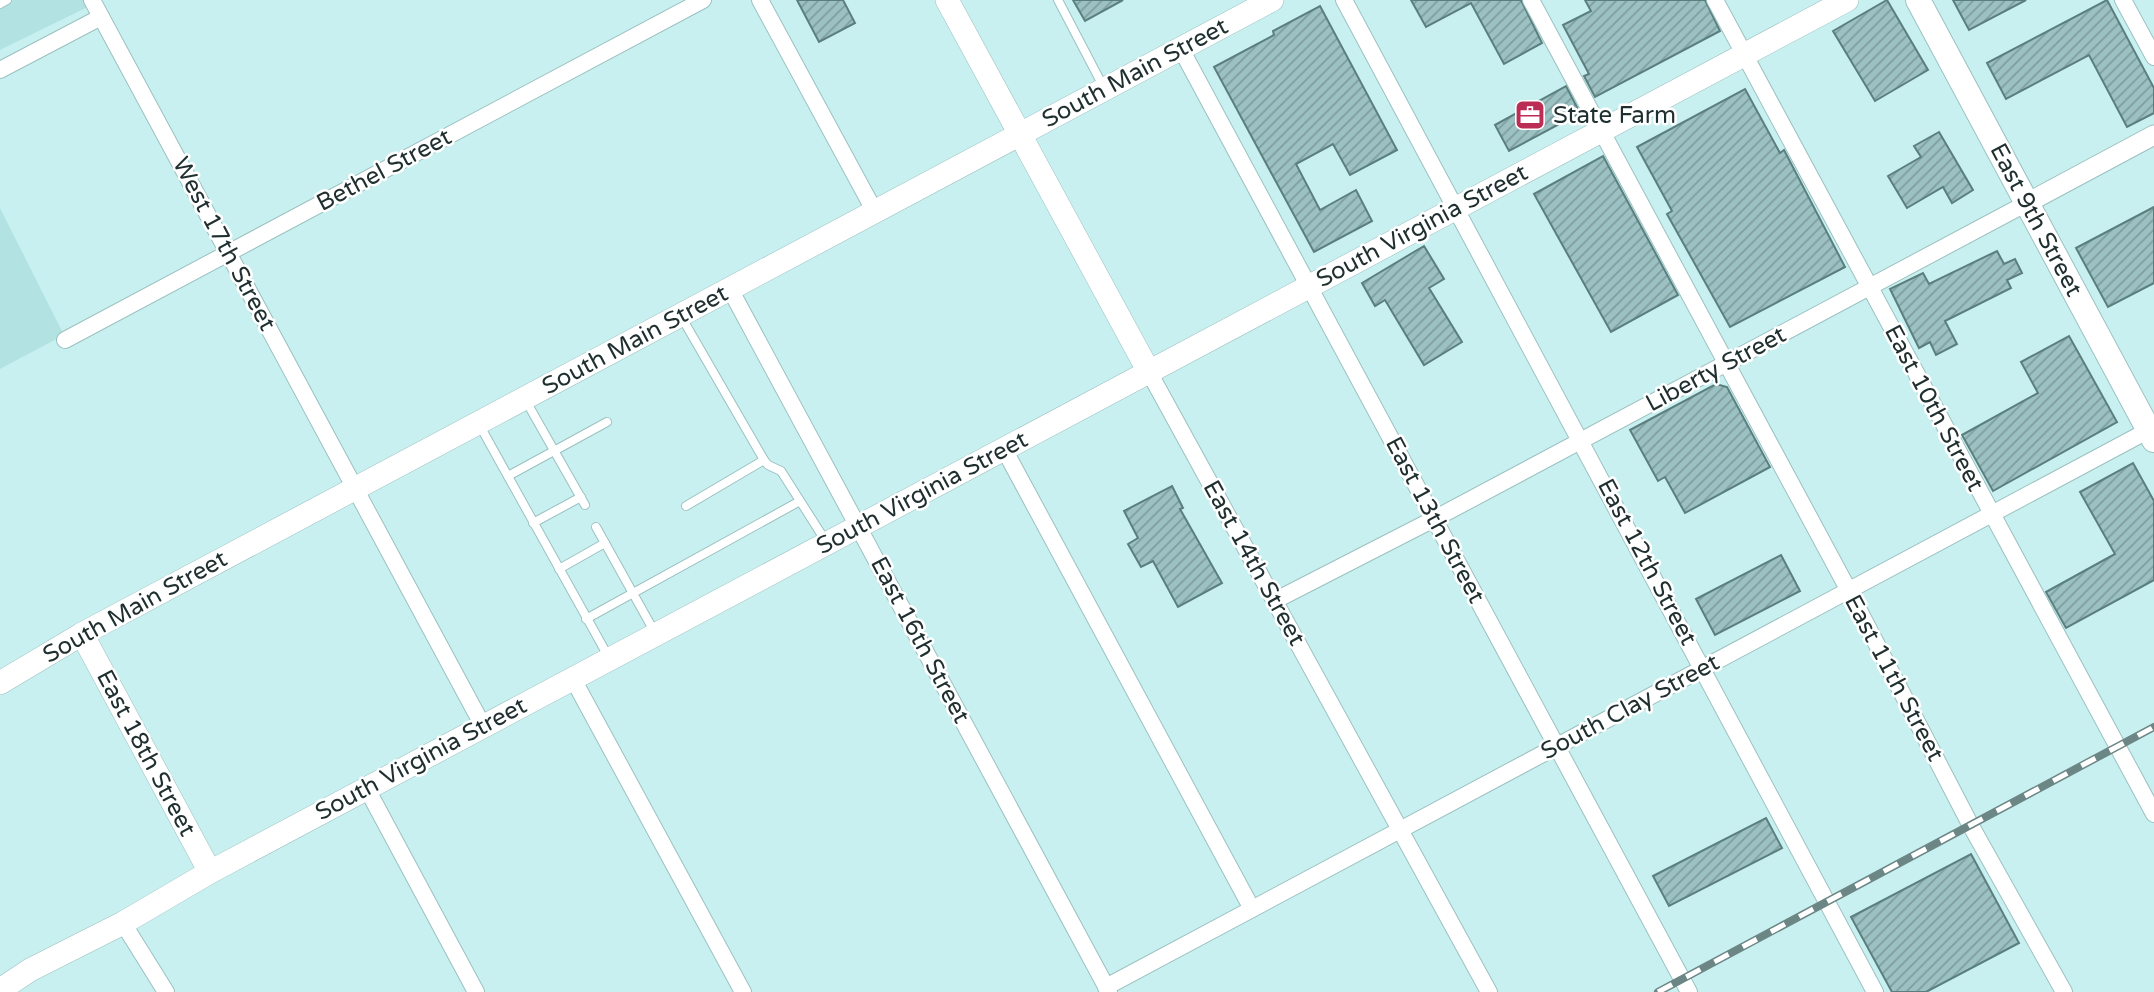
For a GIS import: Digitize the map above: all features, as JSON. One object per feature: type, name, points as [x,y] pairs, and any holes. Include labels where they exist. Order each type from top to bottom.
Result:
[{"type":"main road","name":"East 14th Street","points":[[947,0],[1149,372]]},
{"type":"main road","name":"South Main Street","points":[[0,683],[82,634],[1272,0]]},
{"type":"main road","name":"South Virginia Street","points":[[0,990],[30,970],[123,923],[210,872],[1847,0]]},
{"type":"main road","name":"East 9th Street","points":[[1917,0],[2152,433]]},
{"type":"main road","name":"East 18th Street","points":[[82,634],[210,872]]},
{"type":"street","name":"West 17th Street","points":[[92,0],[483,726]]},
{"type":"street","name":"Bethel Street","points":[[65,340],[703,0]]},
{"type":"street","points":[[760,0],[875,212]]},
{"type":"street","name":"East 12th Street","points":[[1344,0],[1704,668],[1875,992]]},
{"type":"street","name":"East 11th Street","points":[[1531,0],[1849,591],[1971,826],[2064,992]]},
{"type":"street","name":"East 10th Street","points":[[1715,0],[2154,814]]},
{"type":"street","points":[[2123,0],[2154,57]]},
{"type":"street","points":[[0,70],[101,17]]},
{"type":"street","name":"East 13th Street","points":[[1181,48],[1689,992]]},
{"type":"street","name":"Liberty Street","points":[[1276,600],[1434,519],[2154,135]]},
{"type":"street","name":"East 16th Street","points":[[730,289],[1108,989]]},
{"type":"street","name":"East 14th Street","points":[[1149,372],[1489,992]]},
{"type":"street","name":"South Clay Street","points":[[1108,989],[1252,909],[1991,514],[2152,433]]},
{"type":"street","points":[[1004,449],[1252,909]]},
{"type":"street","points":[[573,679],[743,992]]},
{"type":"street","points":[[366,789],[476,992]]},
{"type":"street","points":[[123,923],[166,992]]},
{"type":"lane","points":[[0,4],[7,0]]},
{"type":"lane","points":[[1058,0],[1105,89]]},
{"type":"lane","points":[[680,316],[764,460],[781,471],[827,543]]},
{"type":"lane","points":[[525,398],[583,501],[533,523]]},
{"type":"lane","points":[[508,476],[607,422]]},
{"type":"lane","points":[[478,423],[610,659]]},
{"type":"lane","points":[[686,506],[764,460]]},
{"type":"lane","points":[[586,619],[800,501]]},
{"type":"lane","points":[[596,527],[656,634]]},
{"type":"lane","points":[[559,569],[605,543]]},
{"type":"shaded area","points":[[0,0],[102,0],[0,50]]},
{"type":"shaded area","points":[[0,208],[64,335],[0,369]]},
{"type":"building","points":[[797,0],[843,0],[855,23],[819,42]]},
{"type":"building","points":[[1073,0],[1123,0],[1085,21]]},
{"type":"building","points":[[1411,0],[1521,0],[1542,43],[1504,64],[1471,3],[1426,27]]},
{"type":"building","points":[[1585,0],[1705,0],[1720,31],[1595,97],[1584,76],[1589,74],[1563,25],[1591,11]]},
{"type":"building","points":[[1887,0],[1928,70],[1875,101],[1833,31]]},
{"type":"building","points":[[1953,0],[2026,0],[1969,30]]},
{"type":"building","points":[[2107,0],[2154,88],[2154,113],[2127,127],[2089,55],[2006,99],[1987,63]]},
{"type":"building","points":[[1320,6],[1397,150],[1350,175],[1333,144],[1296,164],[1320,210],[1356,190],[1372,221],[1314,252],[1214,67],[1274,35],[1273,31]]},
{"type":"building","points":[[1566,86],[1580,113],[1509,151],[1495,125]]},
{"type":"building","points":[[1745,89],[1780,153],[1784,150],[1845,267],[1730,327],[1667,214],[1672,211],[1637,147]]},
{"type":"building","points":[[1939,132],[1973,190],[1952,203],[1943,187],[1907,208],[1888,176],[1921,157],[1914,146]]},
{"type":"building","points":[[1603,156],[1678,295],[1611,332],[1534,194]]},
{"type":"building","points":[[2154,207],[2154,283],[2108,307],[2076,248]]},
{"type":"building","points":[[1424,246],[1444,279],[1429,288],[1462,342],[1424,365],[1385,300],[1375,306],[1362,283]]},
{"type":"building","points":[[1997,251],[2004,264],[2015,259],[2022,273],[2007,280],[2011,288],[1945,321],[1957,344],[1936,355],[1930,342],[1919,348],[1890,289],[1923,273],[1929,284]]},
{"type":"building","points":[[2069,336],[2117,422],[1993,491],[1962,435],[2038,393],[2021,362]]},
{"type":"building","points":[[1716,384],[1727,387],[1770,467],[1685,513],[1665,477],[1658,481],[1630,430]]},
{"type":"building","points":[[2133,463],[2154,501],[2154,580],[2066,628],[2046,592],[2115,554],[2080,492]]},
{"type":"building","points":[[1172,486],[1183,508],[1180,509],[1222,583],[1178,607],[1153,561],[1141,567],[1128,544],[1138,538],[1124,511]]},
{"type":"building","points":[[1781,555],[1800,591],[1715,635],[1696,599]]},
{"type":"building","points":[[1766,818],[1782,848],[1669,906],[1653,876]]},
{"type":"building","points":[[1971,854],[2019,943],[1926,992],[1892,992],[1851,917]]},
{"type":"railway","points":[[1658,992],[2154,727]]},
{"type":"place","name":"State Farm","points":[[1530,115]]}]
